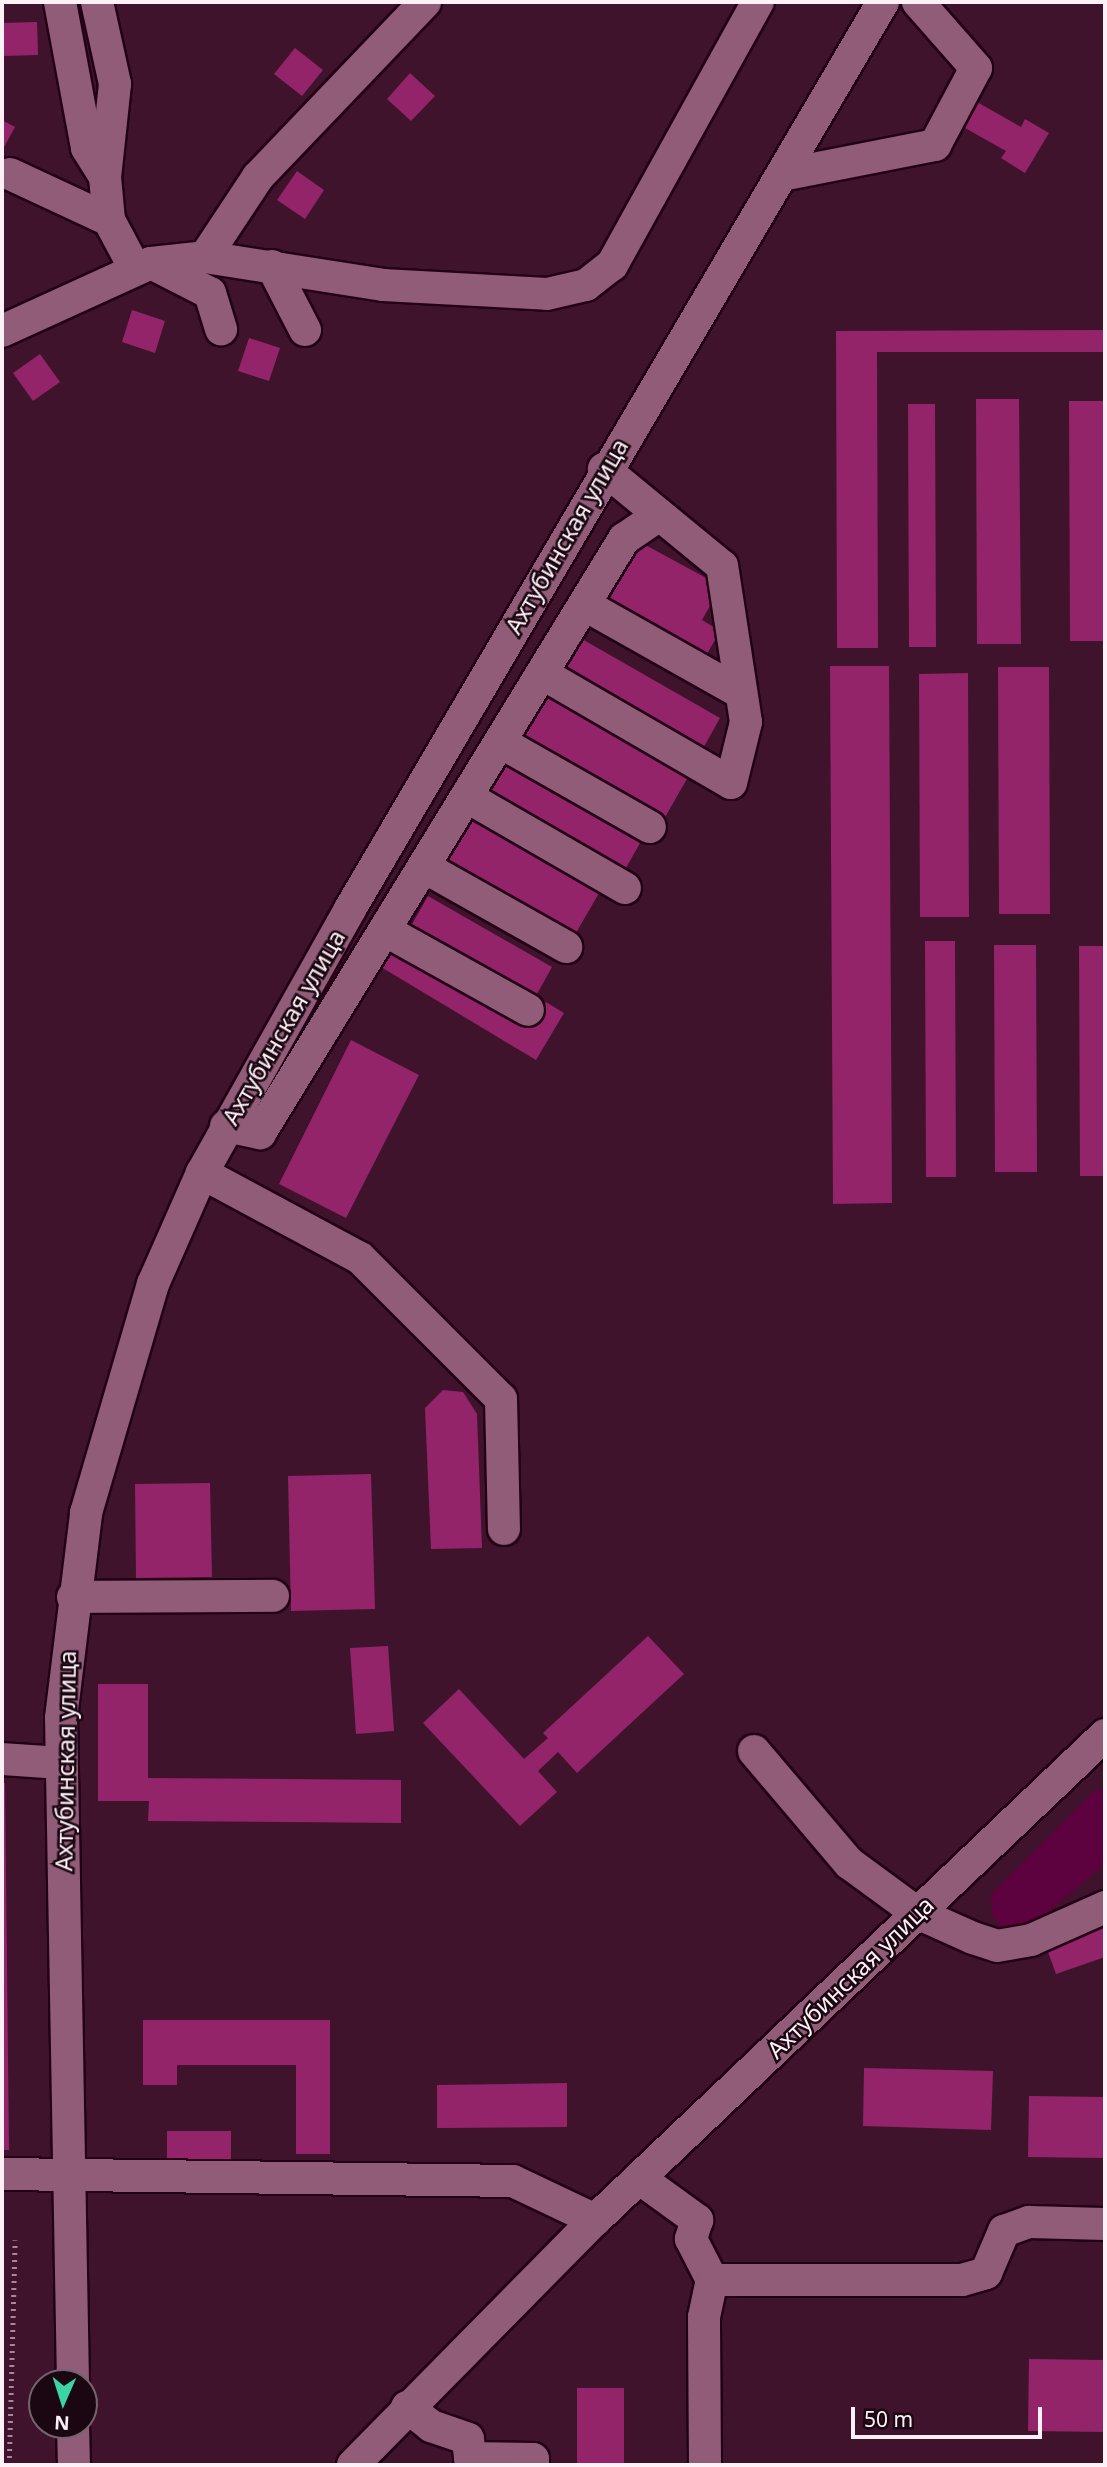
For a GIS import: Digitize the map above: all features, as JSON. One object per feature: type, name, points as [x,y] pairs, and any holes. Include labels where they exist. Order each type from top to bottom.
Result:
[{"type":"street","points":[[60,2],[88,148],[105,177]]},
{"type":"street","points":[[97,2],[115,84],[105,177],[109,220]]},
{"type":"street","points":[[205,257],[258,177],[425,2]]},
{"type":"street","points":[[2,331],[30,314],[143,266],[205,257],[272,266],[354,282],[446,289],[547,294],[586,285],[612,265],[758,2]]},
{"type":"street","name":"Ахтубинская улица","points":[[73,2369],[71,2173],[60,1763],[73,1597],[114,1402],[153,1284],[226,1126],[604,469],[787,174],[883,2]]},
{"type":"street","points":[[787,174],[935,145],[976,68],[918,2]]},
{"type":"street","points":[[10,174],[109,220],[143,266],[210,293],[221,329]]},
{"type":"street","points":[[272,266],[305,330]]},
{"type":"street","points":[[2,301],[30,314]]},
{"type":"street","points":[[543,674],[731,783],[746,722],[722,566],[604,469]]},
{"type":"street","points":[[226,1126],[260,1133],[388,932],[624,540],[658,516]]},
{"type":"street","points":[[585,605],[741,693]]},
{"type":"street","points":[[502,743],[650,827]]},
{"type":"street","points":[[468,798],[625,888]]},
{"type":"street","points":[[426,868],[566,947]]},
{"type":"street","points":[[388,932],[528,1010]]},
{"type":"street","points":[[202,1173],[359,1258],[500,1399],[504,1529]]},
{"type":"street","points":[[73,1597],[274,1596]]},
{"type":"street","name":"Ахтубинская улица","points":[[353,2465],[407,2407],[595,2220],[1105,1735]]},
{"type":"street","points":[[754,1751],[849,1863],[917,1913],[997,1946],[1031,1940],[1105,1907]]},
{"type":"street","points":[[2,1759],[60,1763]]},
{"type":"street","points":[[2,2174],[513,2181],[595,2220]]},
{"type":"street","points":[[639,2178],[697,2220],[691,2239],[712,2280],[704,2317],[705,2465]]},
{"type":"street","points":[[712,2280],[962,2280],[986,2273],[1004,2231],[1030,2222],[1105,2224]]},
{"type":"street","points":[[407,2407],[431,2426],[468,2439],[470,2458],[533,2459],[533,2465]]},
{"type":"street","points":[[73,2439],[74,2465]]},
{"type":"path","points":[[9,2465],[15,2240]]},
{"type":"shaded area","points":[[1105,1789],[1105,1864],[1030,1928],[1002,1927],[992,1916],[991,1894],[1094,1791]]},
{"type":"building","points":[[37,22],[38,55],[3,56],[2,23]]},
{"type":"building","points":[[295,48],[323,70],[302,96],[274,74]]},
{"type":"building","points":[[410,73],[435,96],[411,121],[387,99]]},
{"type":"building","points":[[954,89],[1021,127],[1025,119],[1049,133],[1025,173],[1001,158],[1006,151],[940,114]]},
{"type":"building","points":[[2,120],[15,127],[2,151]]},
{"type":"building","points":[[297,171],[324,190],[305,219],[277,200]]},
{"type":"building","points":[[132,310],[165,321],[155,353],[122,342]]},
{"type":"building","points":[[1105,330],[1105,352],[877,352],[878,648],[837,648],[836,331]]},
{"type":"building","points":[[249,338],[280,348],[269,381],[238,371]]},
{"type":"building","points":[[40,354],[60,382],[33,401],[13,373]]},
{"type":"building","points":[[976,399],[1019,399],[1021,644],[977,644]]},
{"type":"building","points":[[1069,401],[1105,401],[1105,641],[1070,641]]},
{"type":"building","points":[[908,404],[935,404],[936,647],[909,647]]},
{"type":"building","points":[[638,541],[721,586],[702,620],[720,631],[707,654],[609,601]]},
{"type":"building","points":[[575,635],[720,718],[701,752],[556,669]]},
{"type":"building","points":[[830,666],[889,666],[892,1203],[833,1204]]},
{"type":"building","points":[[998,667],[1049,667],[1050,914],[999,914]]},
{"type":"building","points":[[968,673],[969,917],[920,917],[919,674]]},
{"type":"building","points":[[540,693],[688,777],[664,819],[516,735]]},
{"type":"building","points":[[502,764],[640,843],[622,875],[484,796]]},
{"type":"building","points":[[469,819],[599,893],[572,940],[442,865]]},
{"type":"building","points":[[428,896],[552,967],[532,1003],[407,933]]},
{"type":"building","points":[[925,941],[955,941],[956,1177],[926,1177]]},
{"type":"building","points":[[994,945],[1036,945],[1037,1172],[995,1172]]},
{"type":"building","points":[[394,946],[530,1028],[546,1002],[564,1013],[536,1060],[381,967]]},
{"type":"building","points":[[1079,946],[1105,946],[1105,1176],[1080,1176]]},
{"type":"building","points":[[351,1040],[419,1075],[346,1218],[279,1184]]},
{"type":"building","points":[[443,1390],[463,1392],[477,1414],[482,1548],[431,1549],[425,1408]]},
{"type":"building","points":[[371,1474],[375,1609],[291,1611],[288,1476]]},
{"type":"building","points":[[210,1483],[212,1577],[136,1578],[135,1484]]},
{"type":"building","points":[[648,1636],[684,1674],[577,1773],[558,1752],[538,1771],[557,1792],[520,1826],[423,1723],[459,1689],[524,1759],[548,1738],[543,1733]]},
{"type":"building","points":[[388,1646],[394,1731],[356,1734],[350,1648]]},
{"type":"building","points":[[98,1684],[148,1684],[148,1778],[401,1780],[401,1823],[148,1821],[149,1801],[98,1801]]},
{"type":"building","points":[[2,1783],[5,1783],[9,2150],[2,2150]]},
{"type":"building","points":[[1105,1920],[1105,1957],[1056,1974],[1044,1941]]},
{"type":"building","points":[[143,2020],[330,2020],[330,2154],[296,2154],[296,2065],[177,2065],[177,2085],[143,2085]]},
{"type":"building","points":[[864,2068],[993,2071],[991,2130],[863,2126]]},
{"type":"building","points":[[567,2083],[567,2127],[437,2128],[437,2085]]},
{"type":"building","points":[[1029,2096],[1105,2097],[1105,2158],[1028,2157]]},
{"type":"building","points":[[167,2131],[231,2131],[231,2162],[167,2162]]},
{"type":"building","points":[[1029,2359],[1105,2360],[1105,2432],[1028,2431]]},
{"type":"building","points":[[577,2388],[624,2388],[624,2465],[577,2465]]}]
